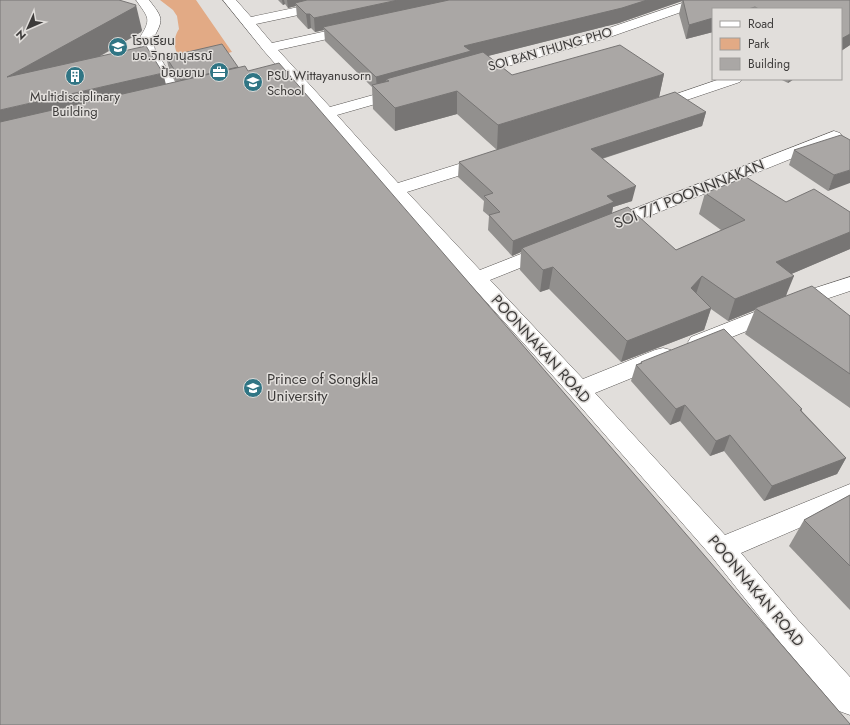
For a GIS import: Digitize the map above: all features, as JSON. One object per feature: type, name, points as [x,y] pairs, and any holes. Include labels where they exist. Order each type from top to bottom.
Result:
[{"type":"street","points":[[142,0],[152,13],[154,20],[153,29],[146,39],[148,50],[180,103]]},
{"type":"street","name":"POONNAKAN ROAD","points":[[229,0],[269,48],[287,78],[327,113],[395,190],[579,390],[721,549],[788,630],[850,700]]},
{"type":"street","points":[[248,22],[350,0]]},
{"type":"street","name":"SOI BAN THUNG PHO","points":[[457,76],[602,35],[703,0]]},
{"type":"street","points":[[269,48],[367,26]]},
{"type":"street","points":[[639,112],[733,80]]},
{"type":"street","points":[[327,113],[418,87]]},
{"type":"street","name":"SOI 7/1 POONNNAKAN","points":[[594,232],[834,136]]},
{"type":"street","points":[[395,190],[502,156]]},
{"type":"street","points":[[477,278],[564,244]]},
{"type":"street","points":[[579,390],[822,293],[850,284]]},
{"type":"street","points":[[721,549],[850,495]]},
{"type":"green space","points":[[160,0],[196,0],[232,52],[181,64],[175,46],[175,38],[179,29],[177,16],[173,10]]},
{"type":"building","points":[[0,0],[119,0],[136,5],[135,7],[7,77],[146,46],[163,73],[0,110]]},
{"type":"building","points":[[307,0],[398,0],[314,18],[310,14],[306,14],[295,3]]},
{"type":"building","points":[[449,0],[647,0],[622,8],[464,46],[471,51],[376,77],[323,27]]},
{"type":"building","points":[[683,0],[850,0],[850,34],[842,38],[842,8],[712,8],[712,18],[689,25]]},
{"type":"building","points":[[222,44],[238,67],[181,80],[166,57]]},
{"type":"building","points":[[620,45],[664,74],[498,125],[457,91],[395,108],[372,85],[389,81],[386,79],[483,52],[512,75]]},
{"type":"building","name":"Prince of Songkla University","points":[[279,63],[850,725],[0,725],[0,122],[245,66],[248,71]]},
{"type":"building","points":[[675,92],[706,112],[591,149],[636,186],[607,196],[614,202],[513,241],[489,215],[500,212],[484,196],[493,193],[459,162]]},
{"type":"building","points":[[841,135],[850,140],[850,170],[834,175],[794,150]]},
{"type":"building","points":[[746,177],[786,202],[814,189],[850,212],[850,232],[776,262],[794,276],[735,299],[702,276],[691,288],[711,308],[627,341],[553,267],[543,270],[522,248],[628,207],[676,250],[745,220],[705,193]]},
{"type":"building","points":[[812,286],[850,316],[850,374],[755,308]]},
{"type":"building","points":[[724,329],[802,409],[800,410],[846,458],[772,486],[730,435],[716,441],[685,405],[676,409],[636,365]]},
{"type":"building","points":[[850,495],[850,566],[804,520]]},
{"type":"place","name":"โรงเรียน มอ.วิทยานุสรณ์","points":[[118,47]]},
{"type":"place","name":"ป้อมยาม","points":[[219,72]]},
{"type":"place","name":"Multidisciplinary Building","points":[[75,76]]},
{"type":"place","name":"PSU.Wittayanusorn School","points":[[253,82]]},
{"type":"place","name":"Prince of Songkla University","points":[[253,388]]}]
